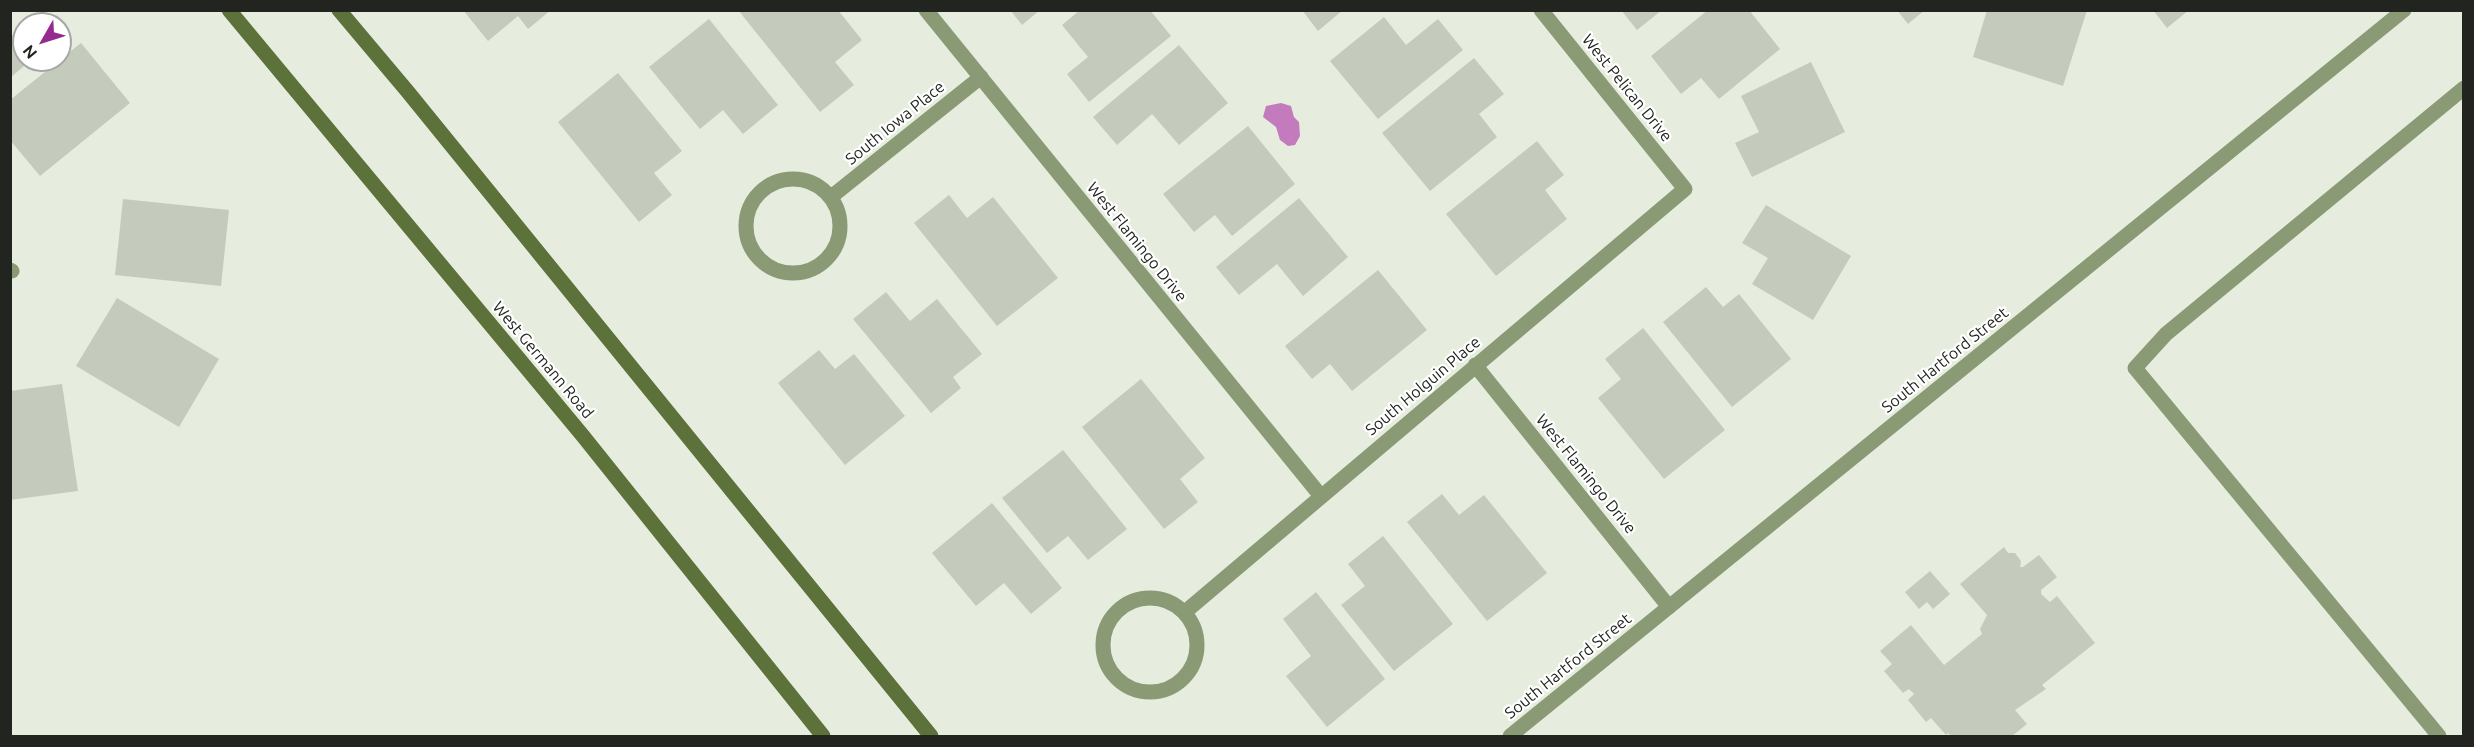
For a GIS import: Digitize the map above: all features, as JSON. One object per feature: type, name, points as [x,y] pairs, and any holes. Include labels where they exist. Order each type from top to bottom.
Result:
[{"type":"main road","name":"West Germann Road","points":[[229,10],[583,436],[823,736]]},
{"type":"main road","points":[[339,10],[931,736]]},
{"type":"street","name":"West Flamingo Drive","points":[[926,10],[1320,495]]},
{"type":"street","name":"West Pelican Drive","points":[[1541,10],[1685,189]]},
{"type":"street","name":"South Hartford Street","points":[[1510,736],[2404,10]]},
{"type":"street","name":"South Iowa Place","points":[[831,197],[981,77]]},
{"type":"street","points":[[2439,736],[2135,368],[2166,334],[2463,88]]},
{"type":"street","points":[[790,178],[805,180],[819,186],[831,197],[838,211],[841,227],[830,256],[818,266],[803,272],[780,271],[760,259],[750,247],[746,232],[746,216],[752,202],[762,190],[775,182],[790,178]]},
{"type":"street","name":"South Holguin Place","points":[[1185,612],[1320,495],[1685,189]]},
{"type":"street","name":"West Flamingo Drive","points":[[1475,365],[1669,607]]},
{"type":"street","points":[[1142,598],[1157,598],[1172,603],[1185,612],[1193,626],[1197,641],[1196,656],[1190,671],[1180,683],[1166,690],[1150,693],[1135,690],[1121,683],[1107,664],[1102,641],[1106,626],[1115,613],[1127,603],[1142,598]]},
{"type":"shaded area","points":[[1281,103],[1291,106],[1294,117],[1299,122],[1300,136],[1295,145],[1288,146],[1280,140],[1276,127],[1263,117],[1266,106]]},
{"type":"building","points":[[463,10],[551,10],[528,29],[518,16],[488,41]]},
{"type":"building","points":[[738,10],[838,10],[862,40],[835,62],[854,85],[820,112]]},
{"type":"building","points":[[1010,10],[1040,10],[1022,25]]},
{"type":"building","points":[[1080,10],[1150,10],[1171,36],[1089,102],[1067,74],[1088,57],[1062,25]]},
{"type":"building","points":[[1302,10],[1343,10],[1318,31]]},
{"type":"building","points":[[1621,10],[1662,10],[1637,30]]},
{"type":"building","points":[[1708,10],[1749,10],[1780,49],[1719,99],[1701,78],[1681,94],[1651,56]]},
{"type":"building","points":[[1897,10],[1925,10],[1908,24]]},
{"type":"building","points":[[1987,10],[2087,10],[2063,86],[1973,57]]},
{"type":"building","points":[[2153,10],[2189,10],[2167,28]]},
{"type":"building","points":[[1384,17],[1406,45],[1438,19],[1463,50],[1378,119],[1330,61]]},
{"type":"building","points":[[709,19],[778,105],[743,134],[723,110],[700,129],[649,67]]},
{"type":"building","points":[[10,32],[12,34],[12,72],[17,72],[10,78]]},
{"type":"building","points":[[81,43],[130,103],[40,176],[10,140],[10,100],[45,72],[72,72],[72,50]]},
{"type":"building","points":[[1179,45],[1228,103],[1179,145],[1152,114],[1117,145],[1093,117]]},
{"type":"building","points":[[1474,58],[1504,94],[1479,114],[1497,137],[1430,191],[1382,133]]},
{"type":"building","points":[[1811,62],[1845,132],[1752,177],[1735,143],[1759,132],[1741,96]]},
{"type":"building","points":[[618,73],[682,151],[654,173],[672,195],[639,222],[558,122]]},
{"type":"building","points":[[1248,126],[1295,184],[1232,236],[1215,215],[1194,232],[1163,194]]},
{"type":"building","points":[[1537,141],[1564,175],[1545,190],[1567,219],[1496,276],[1446,214]]},
{"type":"building","points":[[949,195],[967,218],[993,197],[1058,278],[997,326],[914,223]]},
{"type":"building","points":[[1299,198],[1348,257],[1303,296],[1277,264],[1239,295],[1216,267]]},
{"type":"building","points":[[123,199],[229,210],[221,286],[115,275]]},
{"type":"building","points":[[1766,205],[1851,256],[1813,320],[1752,284],[1768,258],[1742,243]]},
{"type":"building","points":[[1378,270],[1427,330],[1352,391],[1330,364],[1312,379],[1285,346]]},
{"type":"building","points":[[1706,287],[1723,307],[1739,294],[1791,359],[1732,407],[1663,322]]},
{"type":"building","points":[[886,292],[910,321],[937,299],[982,354],[953,377],[961,388],[931,413],[853,319]]},
{"type":"building","points":[[117,298],[219,359],[179,427],[76,366]]},
{"type":"building","points":[[1643,328],[1725,430],[1664,479],[1598,398],[1621,379],[1605,359]]},
{"type":"building","points":[[819,350],[835,369],[854,354],[905,416],[845,465],[778,383]]},
{"type":"building","points":[[1141,379],[1205,458],[1180,479],[1198,502],[1164,529],[1082,427]]},
{"type":"building","points":[[62,384],[78,491],[10,500],[10,391]]},
{"type":"building","points":[[1063,450],[1127,529],[1088,560],[1068,536],[1047,553],[1002,498]]},
{"type":"building","points":[[1442,494],[1459,515],[1484,495],[1547,573],[1487,621],[1407,522]]},
{"type":"building","points":[[992,503],[1062,588],[1031,614],[1004,583],[976,606],[932,553]]},
{"type":"building","points":[[1383,536],[1453,624],[1394,671],[1341,605],[1365,586],[1348,564]]},
{"type":"building","points":[[2004,547],[2008,553],[2015,553],[2021,561],[2020,567],[2039,555],[2057,577],[2041,590],[2041,594],[2050,602],[2057,596],[2095,643],[2042,685],[2046,689],[2015,710],[2027,724],[2012,736],[1951,736],[1948,733],[1946,735],[1931,718],[1926,722],[1908,700],[1914,694],[1909,689],[1903,693],[1884,671],[1892,664],[1880,651],[1911,625],[1944,665],[1982,634],[1980,629],[1987,615],[1960,584]]},
{"type":"building","points":[[1930,571],[1950,594],[1933,609],[1927,602],[1919,609],[1905,592]]},
{"type":"building","points":[[1316,592],[1385,679],[1327,727],[1286,676],[1311,656],[1283,619]]}]
